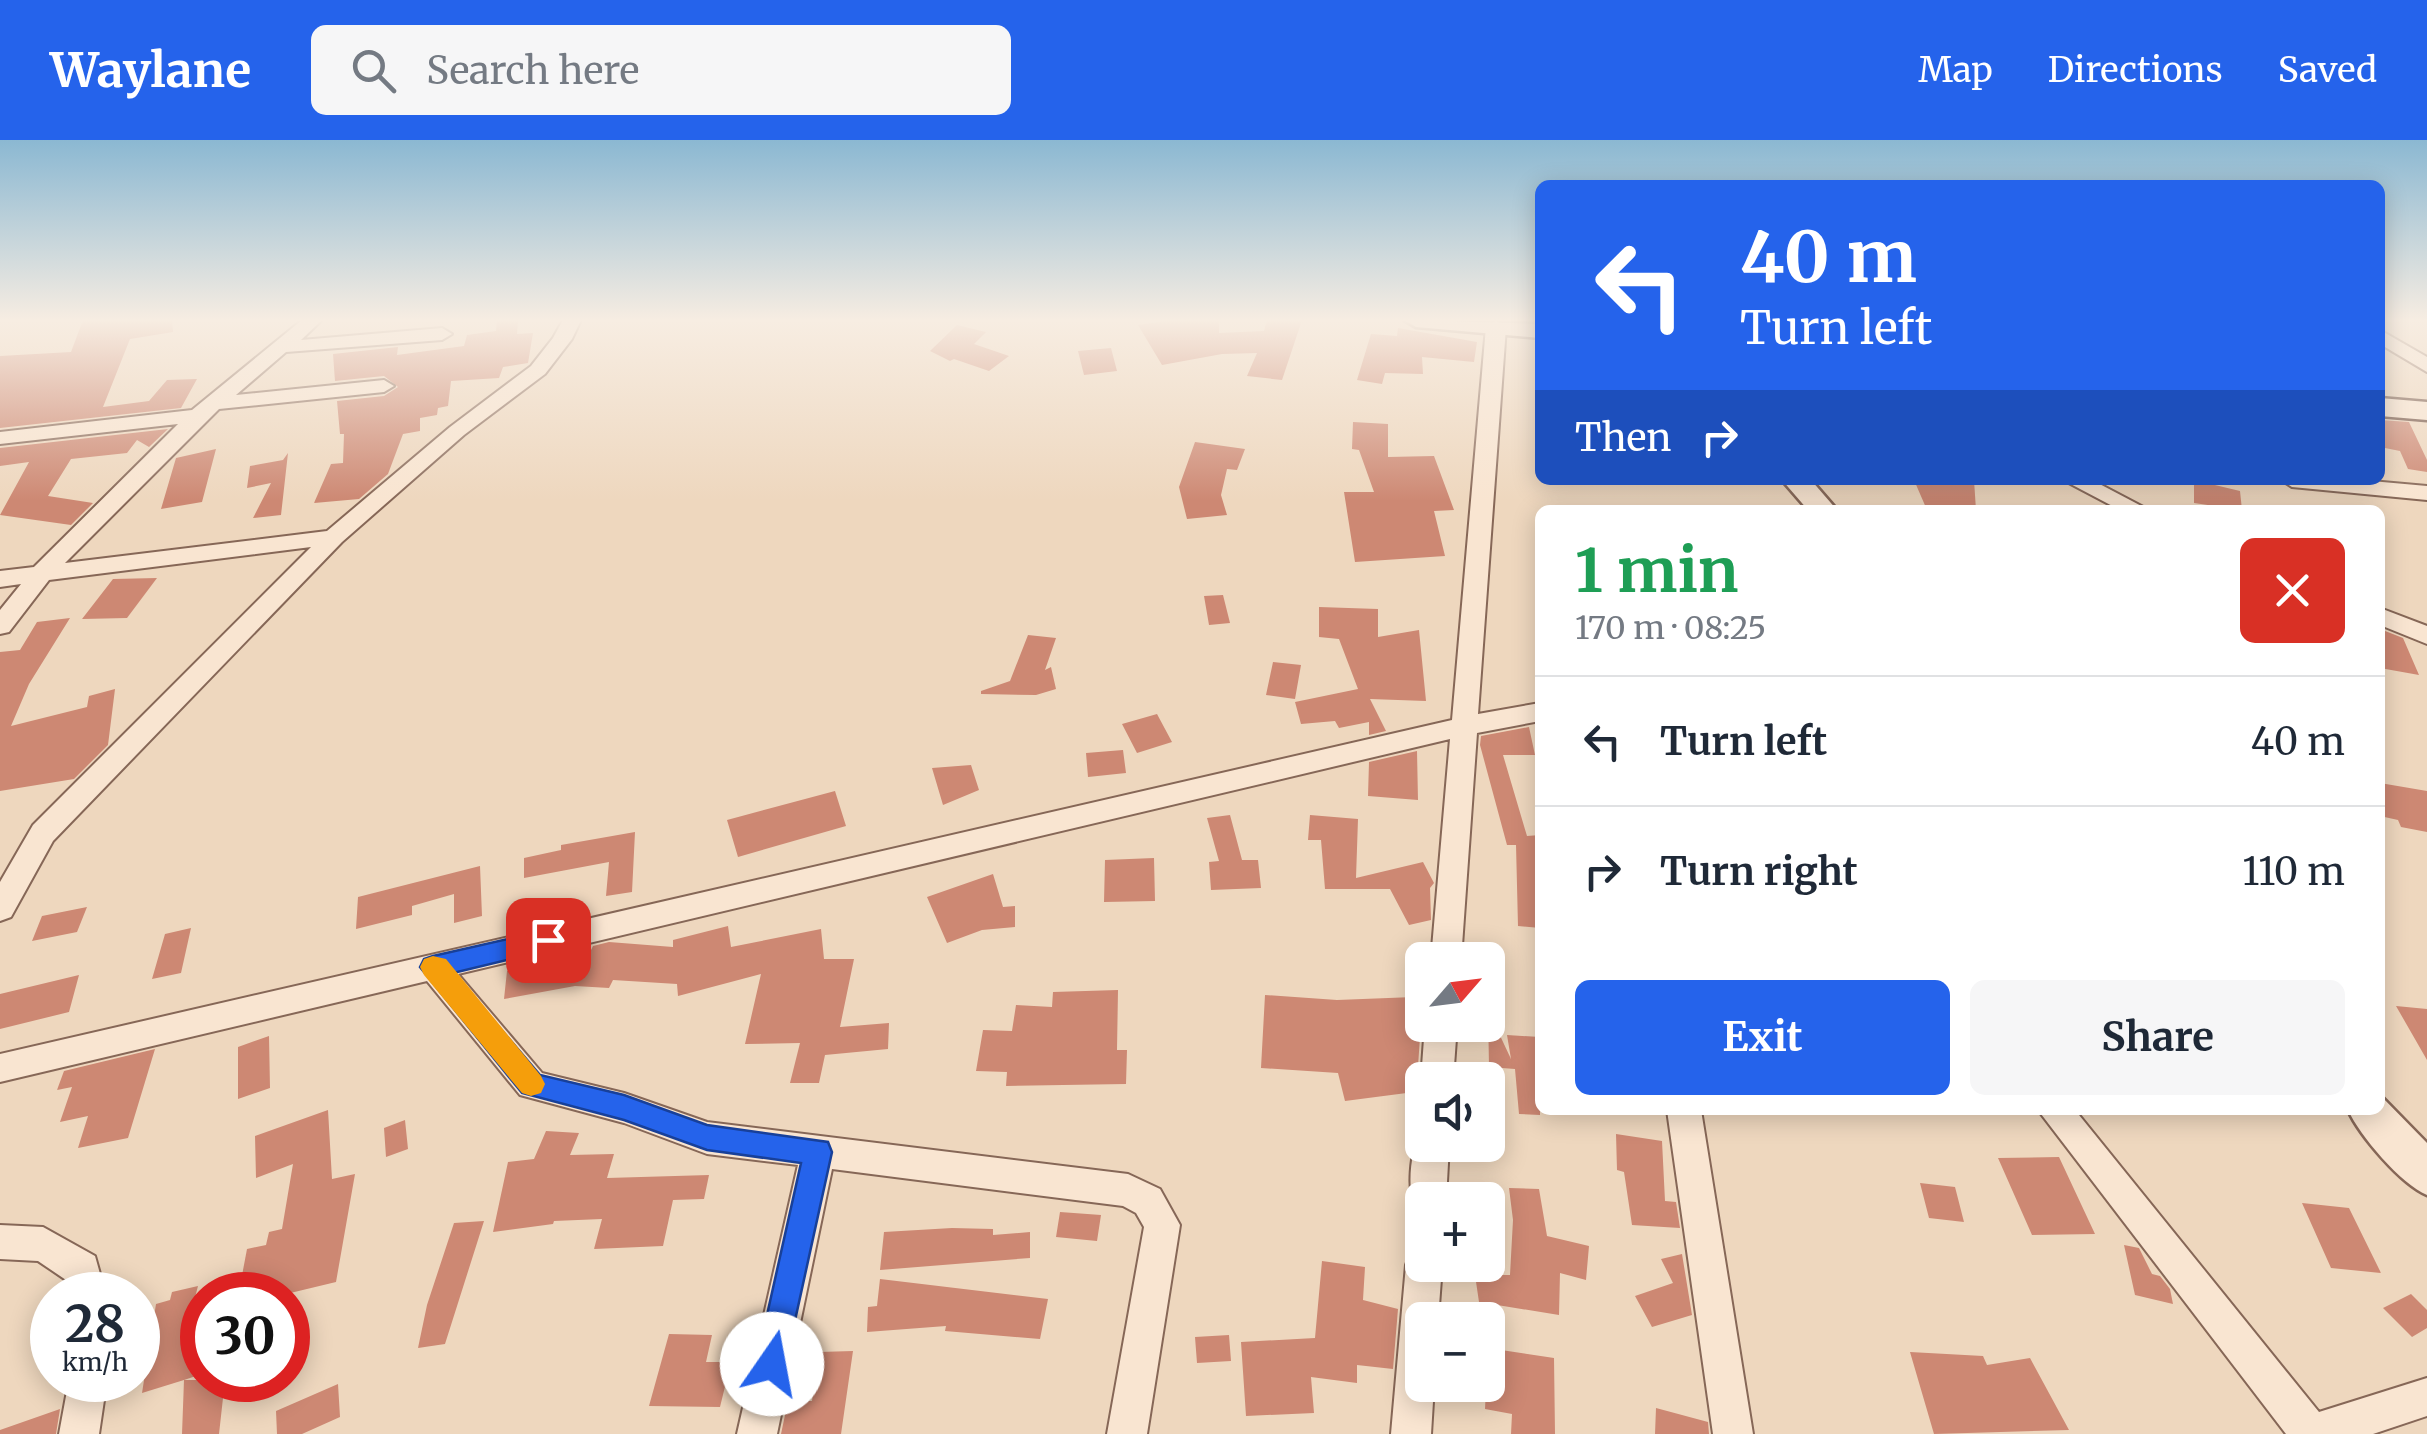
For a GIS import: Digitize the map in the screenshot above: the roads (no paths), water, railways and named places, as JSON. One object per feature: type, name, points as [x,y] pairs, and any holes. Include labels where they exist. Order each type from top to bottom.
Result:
[{"type":"main road","points":[[2385,407],[2427,411]]},
{"type":"street","points":[[0,626],[44,572],[206,410],[241,380]]},
{"type":"street","points":[[0,909],[44,833],[334,537],[458,430],[527,380]]},
{"type":"street","points":[[1447,942],[1491,380]]},
{"type":"street","points":[[0,438],[384,386]]},
{"type":"street","points":[[1800,485],[1818,505]]},
{"type":"street","points":[[2085,485],[2127,505]]},
{"type":"street","points":[[2344,485],[2427,493]]},
{"type":"street","points":[[0,579],[334,537]]},
{"type":"street","points":[[2385,618],[2427,636]]},
{"type":"street","points":[[0,1068],[1462,726],[1535,713]]},
{"type":"street","points":[[433,967],[532,1085],[624,1108],[707,1138],[1128,1190],[1148,1201],[1162,1225],[1127,1434]]},
{"type":"street","points":[[1685,1115],[1734,1434]]},
{"type":"street","points":[[2060,1115],[2312,1434],[2427,1397]]},
{"type":"street","points":[[2374,1115],[2427,1174]]},
{"type":"street","points":[[757,1434],[818,1152]]},
{"type":"street","points":[[0,1242],[43,1244],[83,1272]]},
{"type":"street","points":[[1412,1434],[1423,1282]]},
{"type":"street","points":[[79,1434],[84,1402]]}]
